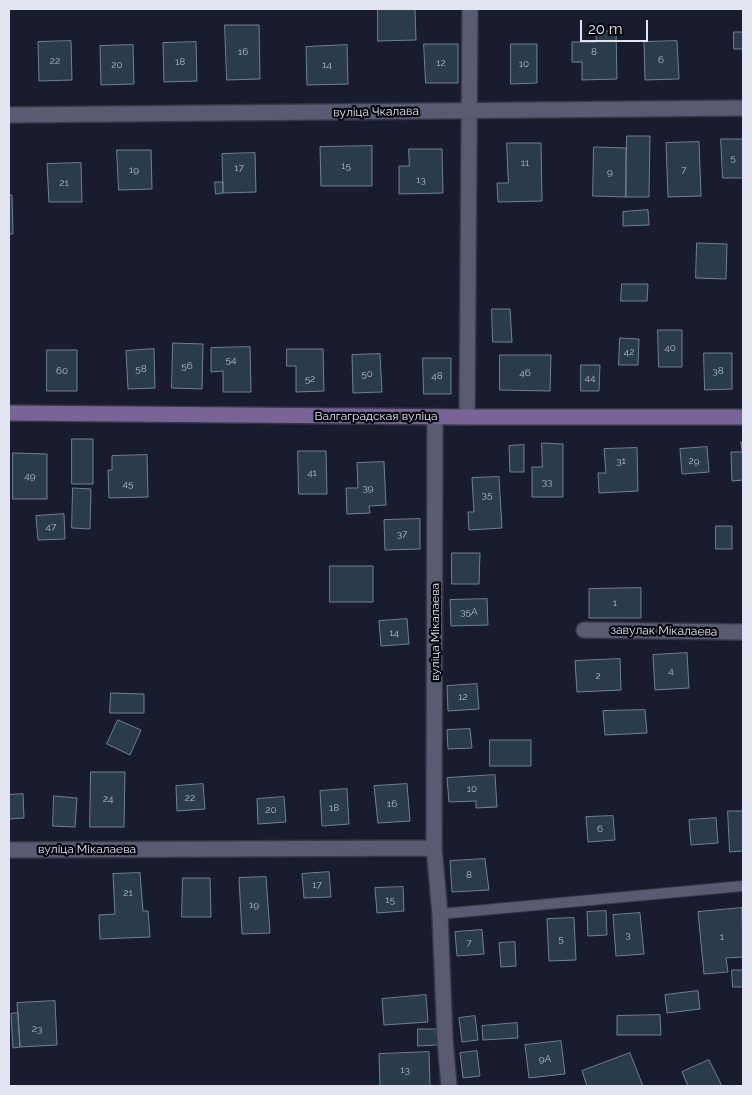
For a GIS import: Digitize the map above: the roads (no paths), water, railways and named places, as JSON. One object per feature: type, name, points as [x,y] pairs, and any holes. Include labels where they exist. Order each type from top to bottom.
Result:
[{"type":"street","points":[[467,417],[470,9]]},
{"type":"street","name":"вуліца Чкалава","points":[[9,115],[743,108]]},
{"type":"street","name":"Валгаградская вуліца","points":[[9,414],[743,417]]},
{"type":"street","name":"вуліца Мікалаева","points":[[435,417],[434,848],[440,914],[445,1040],[449,1086]]},
{"type":"street","name":"завулак Мікалаева","points":[[584,630],[743,632]]},
{"type":"street","name":"вуліца Мікалаева","points":[[9,850],[434,848]]},
{"type":"lane","points":[[440,914],[743,886]]}]
